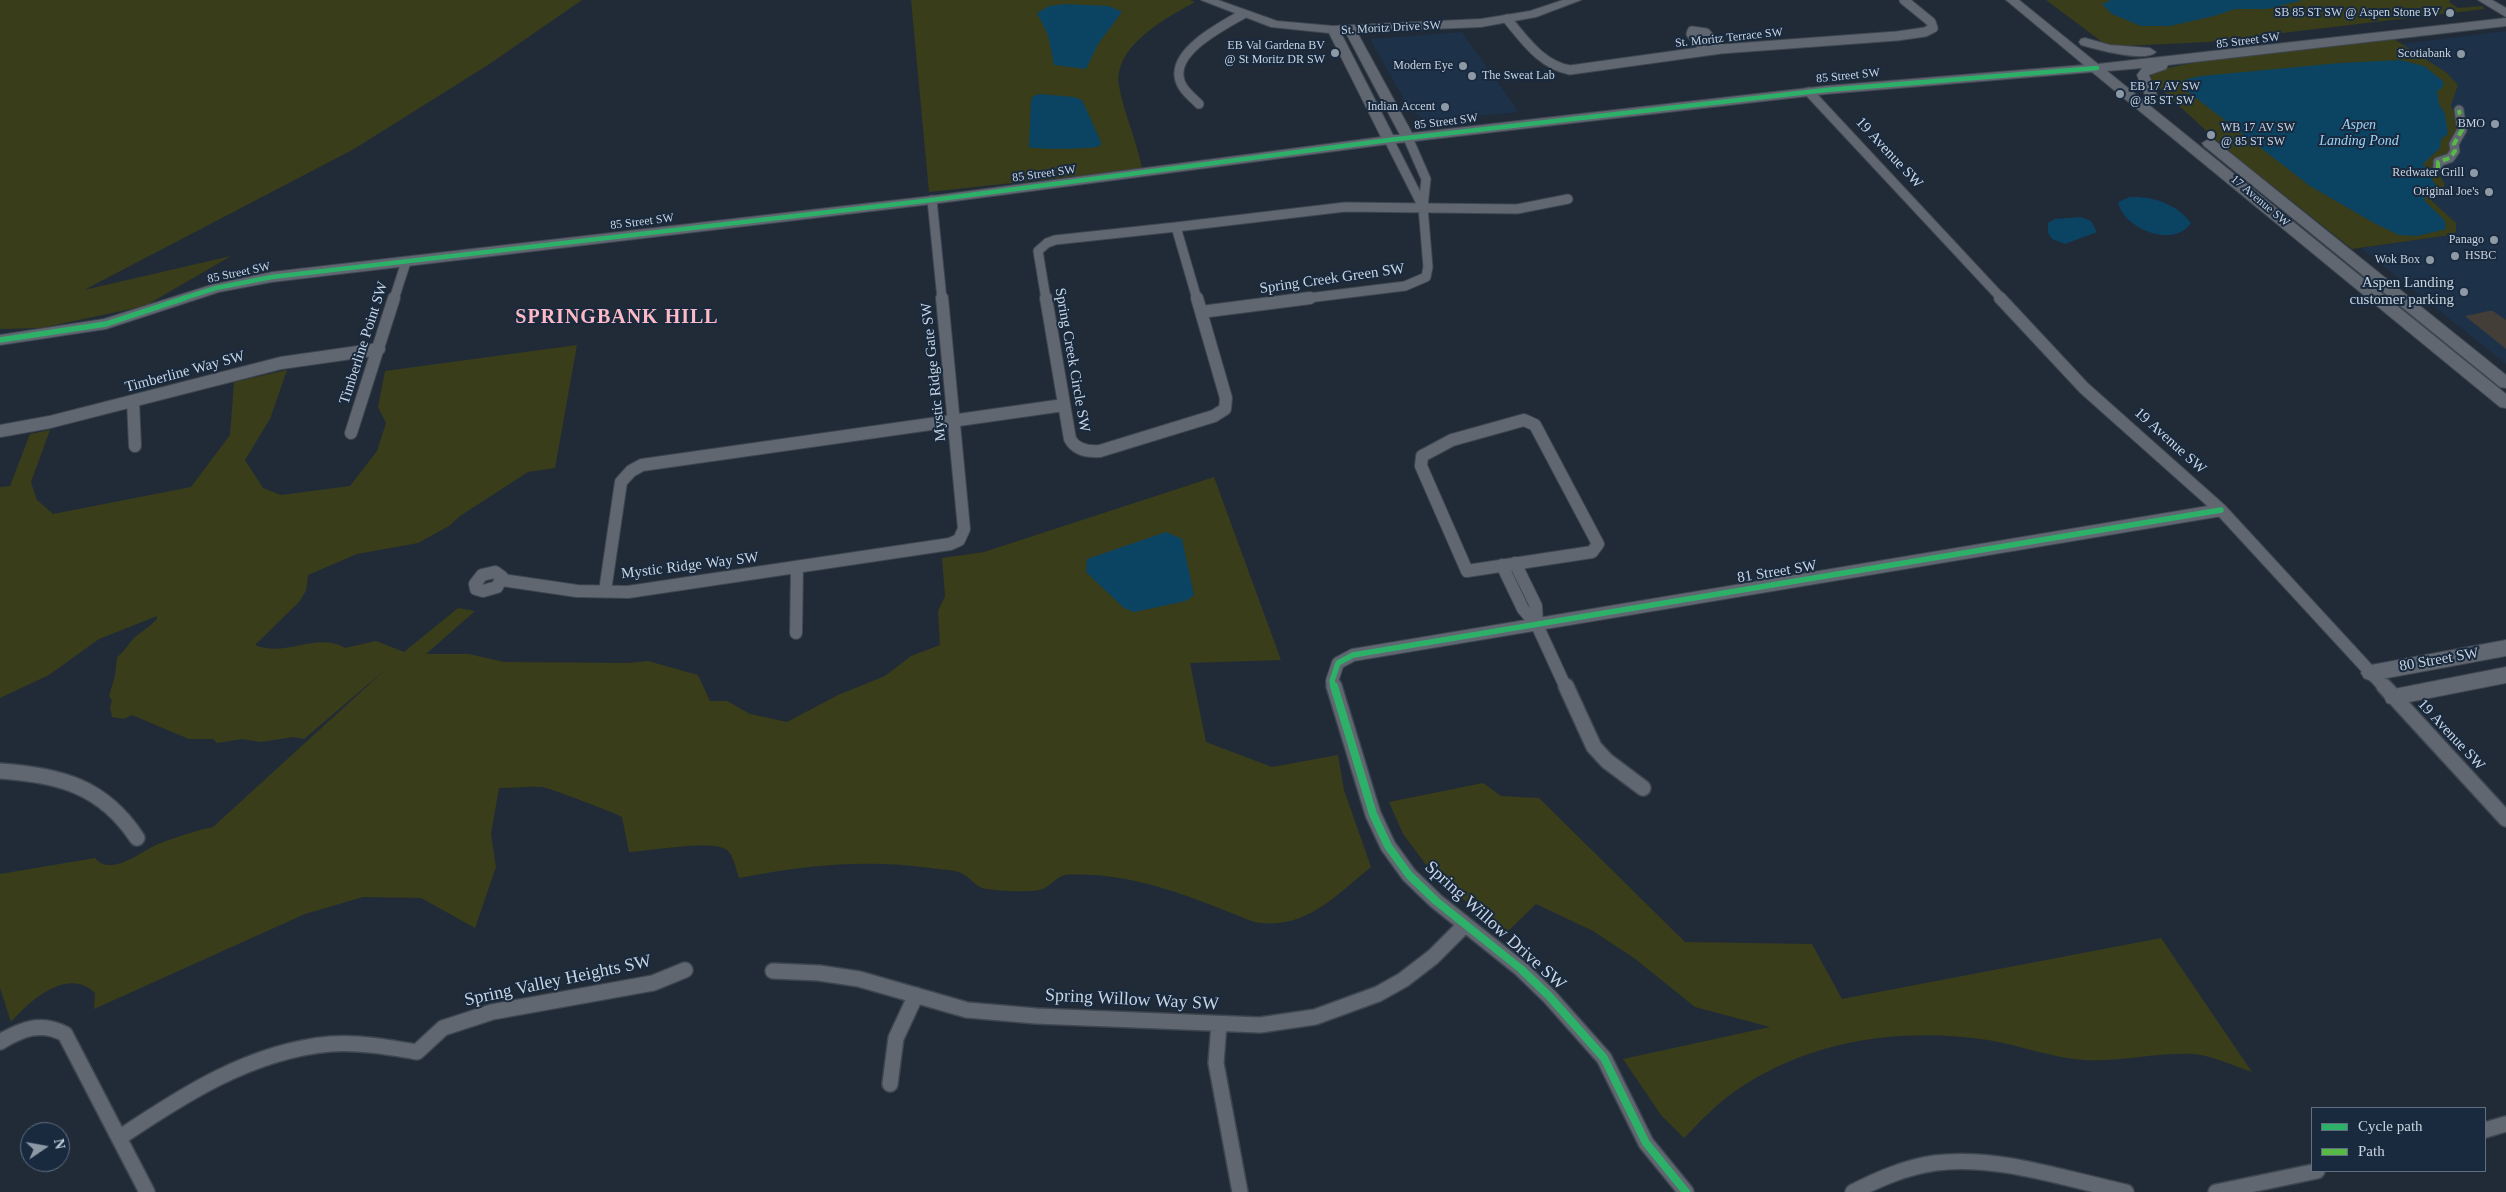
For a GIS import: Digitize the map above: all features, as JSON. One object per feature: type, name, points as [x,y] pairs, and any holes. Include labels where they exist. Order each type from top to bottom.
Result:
[{"type":"main road","points":[[2484,0],[2504,10]]},
{"type":"main road","name":"85 Street SW","points":[[2150,52],[2504,10]]},
{"type":"main road","name":"St. Moritz Drive SW","points":[[1333,30],[1350,30]]},
{"type":"main road","name":"85 Street SW","points":[[1458,132],[1930,80],[2060,62]]},
{"type":"main road","name":"17 Avenue SW","points":[[2096,62],[2223,171],[2336,264]]},
{"type":"main road","points":[[2116,67],[2155,99]]},
{"type":"main road","points":[[2223,171],[2241,169]]},
{"type":"street","name":"St. Moritz Drive SW","points":[[1207,0],[1275,24],[1333,30]]},
{"type":"street","name":"St. Moritz Drive SW","points":[[1350,30],[1481,23],[1532,14],[1575,0]]},
{"type":"street","name":"St. Moritz Terrace SW","points":[[1507,19],[1549,64],[1560,69],[1581,69],[1721,49],[1897,36],[1925,32],[1933,28],[1931,22],[1904,0]]},
{"type":"street","name":"17 Avenue SW","points":[[2012,0],[2058,29]]},
{"type":"street","name":"17 Avenue SW","points":[[2030,0],[2058,29],[2096,62]]},
{"type":"street","name":"85 Street SW","points":[[2060,62],[2096,62],[2116,67],[2187,60],[2504,10]]},
{"type":"street","points":[[1199,104],[1180,84],[1182,62],[1196,42],[1243,14]]},
{"type":"street","points":[[2058,29],[2064,55],[2060,62]]},
{"type":"street","points":[[1333,30],[1389,140]]},
{"type":"street","points":[[1350,30],[1408,138]]},
{"type":"street","points":[[1706,51],[1691,34],[1692,31],[1701,30],[1707,32],[1721,49]]},
{"type":"street","name":"17 Avenue SW","points":[[2096,62],[2081,39],[2109,49],[2150,52]]},
{"type":"street","name":"85 Street SW","points":[[1930,80],[2096,62],[2150,52]]},
{"type":"street","points":[[2155,99],[2144,80],[2143,75],[2147,70],[2187,60]]},
{"type":"street","name":"19 Avenue SW","points":[[1809,92],[2084,388],[2221,510],[2506,819]]},
{"type":"street","points":[[2438,168],[2438,162],[2450,158],[2455,151],[2454,144],[2462,130],[2459,110]]},
{"type":"street","points":[[1396,116],[1413,126],[1458,132]]},
{"type":"street","name":"85 Street SW","points":[[0,340],[106,324],[216,288],[253,280],[932,200],[1458,132]]},
{"type":"street","name":"17 Avenue SW","points":[[2198,133],[2506,383]]},
{"type":"street","name":"Spring Creek Green SW","points":[[1201,312],[1405,286],[1426,277],[1428,271],[1423,207],[1426,179],[1408,138]]},
{"type":"street","name":"Spring Creek Green SW","points":[[1389,140],[1423,207]]},
{"type":"street","name":"Spring Creek Circle SW","points":[[1176,227],[1226,398],[1226,409],[1221,413],[1095,452],[1072,444],[1038,251],[1048,242],[1345,207],[1517,209],[1568,199]]},
{"type":"street","name":"Mystic Ridge Gate SW","points":[[932,200],[964,529],[959,540]]},
{"type":"street","points":[[2336,264],[2355,260]]},
{"type":"street","name":"Timberline Point SW","points":[[351,433],[406,262]]},
{"type":"street","name":"17 Avenue SW","points":[[2336,264],[2506,403]]},
{"type":"street","name":"Timberline Way SW","points":[[0,431],[50,422],[281,363],[379,349]]},
{"type":"street","points":[[133,401],[135,446]]},
{"type":"street","name":"Mystic Ridge Way SW","points":[[959,540],[950,544],[797,568],[628,592],[605,591],[621,482],[628,472],[636,467],[670,460],[1064,405]]},
{"type":"street","points":[[1524,420],[1535,425],[1598,544],[1592,552],[1509,564],[1467,571],[1421,461],[1422,456],[1452,440],[1524,420]]},
{"type":"street","name":"81 Street SW","points":[[1338,663],[1353,655],[2221,510]]},
{"type":"street","points":[[1509,564],[1523,609],[1537,625],[1594,747],[1607,761],[1643,788]]},
{"type":"street","points":[[796,633],[797,568]]},
{"type":"street","points":[[502,580],[577,591],[605,591]]},
{"type":"street","name":"80 Street SW","points":[[2371,673],[2506,648]]},
{"type":"street","name":"Spring Willow Drive SW","points":[[1338,663],[1332,681],[1373,814],[1388,846],[1409,874],[1465,926],[1520,969],[1549,996],[1604,1058],[1646,1142],[1686,1192]]},
{"type":"street","name":"80 Street SW","points":[[2394,697],[2506,675]]},
{"type":"street","points":[[0,771],[53,777],[85,788],[113,807],[125,819],[137,838]]},
{"type":"street","name":"Spring Willow Way SW","points":[[773,971],[848,977],[966,1010],[999,1014],[1260,1025],[1314,1017],[1352,1005],[1403,980],[1433,957],[1465,926]]},
{"type":"street","name":"Spring Valley Heights SW","points":[[119,1138],[190,1092],[221,1076],[271,1056],[310,1048],[363,1044],[417,1052],[442,1028],[467,1019],[492,1012],[653,983],[685,970]]},
{"type":"street","points":[[890,1084],[894,1039],[916,996]]},
{"type":"street","points":[[1219,1024],[1216,1063],[1240,1192]]},
{"type":"street","points":[[0,1042],[16,1033],[41,1025],[50,1025],[65,1034],[147,1192]]},
{"type":"street","points":[[2486,1130],[2506,1124]]},
{"type":"street","points":[[1853,1192],[1881,1178],[1945,1162],[1977,1162],[2016,1168],[2126,1192]]},
{"type":"street","points":[[2216,1192],[2312,1172]]},
{"type":"shaded area","points":[[2506,31],[2506,364],[2361,248],[2451,235],[2457,229],[2453,220],[2432,201],[2432,197],[2441,192],[2445,184],[2434,168],[2433,161],[2450,145],[2450,140],[2457,133],[2457,117],[2451,105],[2453,97],[2440,69],[2402,44]]},
{"type":"shaded area","points":[[1462,32],[1518,111],[1425,120],[1409,109],[1370,39]]},
{"type":"green space","points":[[0,0],[582,0],[488,65],[354,149],[84,290],[231,256],[145,306],[41,328],[0,329]]},
{"type":"green space","points":[[911,0],[1190,0],[1195,2],[1170,16],[1144,35],[1124,58],[1119,72],[1121,96],[1142,169],[929,192]]},
{"type":"green space","points":[[2046,0],[2450,0],[2449,2],[2458,8],[2483,6],[2484,9],[2207,42],[2123,46],[2105,44]]},
{"type":"green space","name":"Aspen Landing Pond","points":[[2394,39],[2447,73],[2458,85],[2451,105],[2459,126],[2450,140],[2451,149],[2448,155],[2438,158],[2432,164],[2445,184],[2441,192],[2432,197],[2432,201],[2456,223],[2456,232],[2451,235],[2352,249],[2225,148],[2150,79],[2153,71],[2197,62]]},
{"type":"green space","points":[[577,345],[555,468],[528,472],[460,516],[449,526],[418,543],[357,554],[308,575],[306,591],[299,602],[255,645],[278,649],[323,642],[345,648],[376,641],[404,652],[458,608],[475,611],[426,654],[469,654],[504,662],[628,663],[648,661],[698,675],[710,701],[727,701],[750,714],[787,722],[838,695],[885,676],[911,656],[940,645],[938,611],[945,596],[942,558],[984,552],[1214,477],[1281,660],[1190,663],[1206,742],[1272,767],[1338,755],[1344,790],[1371,867],[1332,900],[1318,909],[1289,921],[1272,923],[1254,922],[1162,888],[1114,877],[1065,875],[1043,889],[1022,891],[982,888],[964,874],[907,865],[835,865],[739,878],[731,856],[727,850],[720,847],[680,846],[629,852],[622,817],[542,787],[499,788],[491,834],[496,867],[475,928],[421,898],[363,897],[305,914],[94,1009],[95,993],[84,986],[73,983],[61,985],[38,996],[11,1022],[0,988],[0,874],[95,858],[109,865],[118,864],[158,844],[185,834],[213,827],[386,669],[304,739],[293,737],[261,742],[242,739],[217,743],[213,739],[189,739],[132,715],[124,719],[112,717],[110,707],[112,700],[109,696],[115,676],[117,657],[133,639],[157,619],[157,616],[99,639],[49,675],[0,698],[0,487],[10,486],[30,434],[50,430],[31,482],[37,500],[53,514],[191,487],[230,435],[234,382],[287,370],[270,419],[245,460],[263,488],[281,495],[350,486],[377,451],[386,423],[378,407],[385,371]]},
{"type":"green space","points":[[1483,783],[1501,796],[1539,798],[1685,942],[1812,944],[1842,999],[2161,938],[2252,1072],[2216,1059],[2194,1054],[2167,1054],[2112,1060],[2084,1060],[2060,1057],[1988,1040],[1955,1036],[1921,1035],[1888,1037],[1823,1049],[1792,1060],[1763,1074],[1720,1102],[1684,1138],[1661,1115],[1623,1059],[1770,1027],[1695,1007],[1634,958],[1593,931],[1536,904],[1504,935],[1430,870],[1403,834],[1389,802]]},
{"type":"water","points":[[2111,0],[2303,0],[2267,9],[2235,9],[2170,26],[2141,26],[2112,14],[2102,4]]},
{"type":"water","points":[[1065,4],[1109,6],[1122,12],[1098,44],[1086,69],[1054,65],[1048,35],[1037,13],[1049,6]]},
{"type":"water","name":"Aspen Landing Pond","points":[[2400,60],[2424,66],[2444,82],[2442,88],[2437,91],[2439,104],[2445,114],[2448,134],[2441,139],[2440,148],[2423,164],[2436,186],[2425,193],[2425,201],[2445,221],[2446,229],[2417,236],[2399,235],[2374,223],[2310,186],[2187,91],[2183,83],[2187,79],[2201,76],[2340,63]]},
{"type":"water","points":[[1039,94],[1074,97],[1082,100],[1101,142],[1100,146],[1064,149],[1029,147],[1031,102],[1032,97]]},
{"type":"water","points":[[2130,197],[2164,202],[2179,211],[2191,223],[2183,231],[2173,234],[2162,235],[2150,232],[2129,220],[2122,212],[2118,202]]},
{"type":"water","points":[[2081,217],[2091,221],[2097,232],[2065,244],[2052,239],[2048,233],[2048,223],[2055,219]]},
{"type":"water","points":[[1166,532],[1182,539],[1194,595],[1186,601],[1134,612],[1124,608],[1086,572],[1087,559]]},
{"type":"building","points":[[2493,311],[2506,320],[2506,349],[2465,316]]},
{"type":"marked path","points":[[2438,168],[2438,162],[2450,158],[2455,151],[2454,144],[2462,130],[2459,110]]},
{"type":"cycle path","points":[[0,340],[106,324],[216,288],[272,277],[932,200],[1389,140],[1826,90],[2097,68]]},
{"type":"cycle path","points":[[1686,1192],[1646,1143],[1604,1058],[1549,996],[1521,969],[1436,901],[1409,875],[1388,846],[1373,814],[1332,681],[1338,663],[1353,655],[2221,510]]},
{"type":"place","name":"SB 85 ST SW @ Aspen Stone BV","points":[[2450,13]]},
{"type":"place","name":"EB Val Gardena BV @ St Moritz DR SW","points":[[1335,53]]},
{"type":"place","name":"Scotiabank","points":[[2461,54]]},
{"type":"place","name":"Modern Eye","points":[[1463,66]]},
{"type":"place","name":"The Sweat Lab","points":[[1472,76]]},
{"type":"place","name":"EB 17 AV SW @ 85 ST SW","points":[[2120,94]]},
{"type":"place","name":"Indian Accent","points":[[1445,107]]},
{"type":"place","name":"BMO","points":[[2495,124]]},
{"type":"place","name":"WB 17 AV SW @ 85 ST SW","points":[[2211,135]]},
{"type":"place","name":"Redwater Grill","points":[[2474,173]]},
{"type":"place","name":"Original Joe's","points":[[2489,192]]},
{"type":"place","name":"Panago","points":[[2494,240]]},
{"type":"place","name":"HSBC","points":[[2455,256]]},
{"type":"place","name":"Wok Box","points":[[2430,260]]},
{"type":"place","name":"Aspen Landing customer parking","points":[[2464,292]]},
{"type":"district","name":"SPRINGBANK HILL","points":[[617,318]]}]
